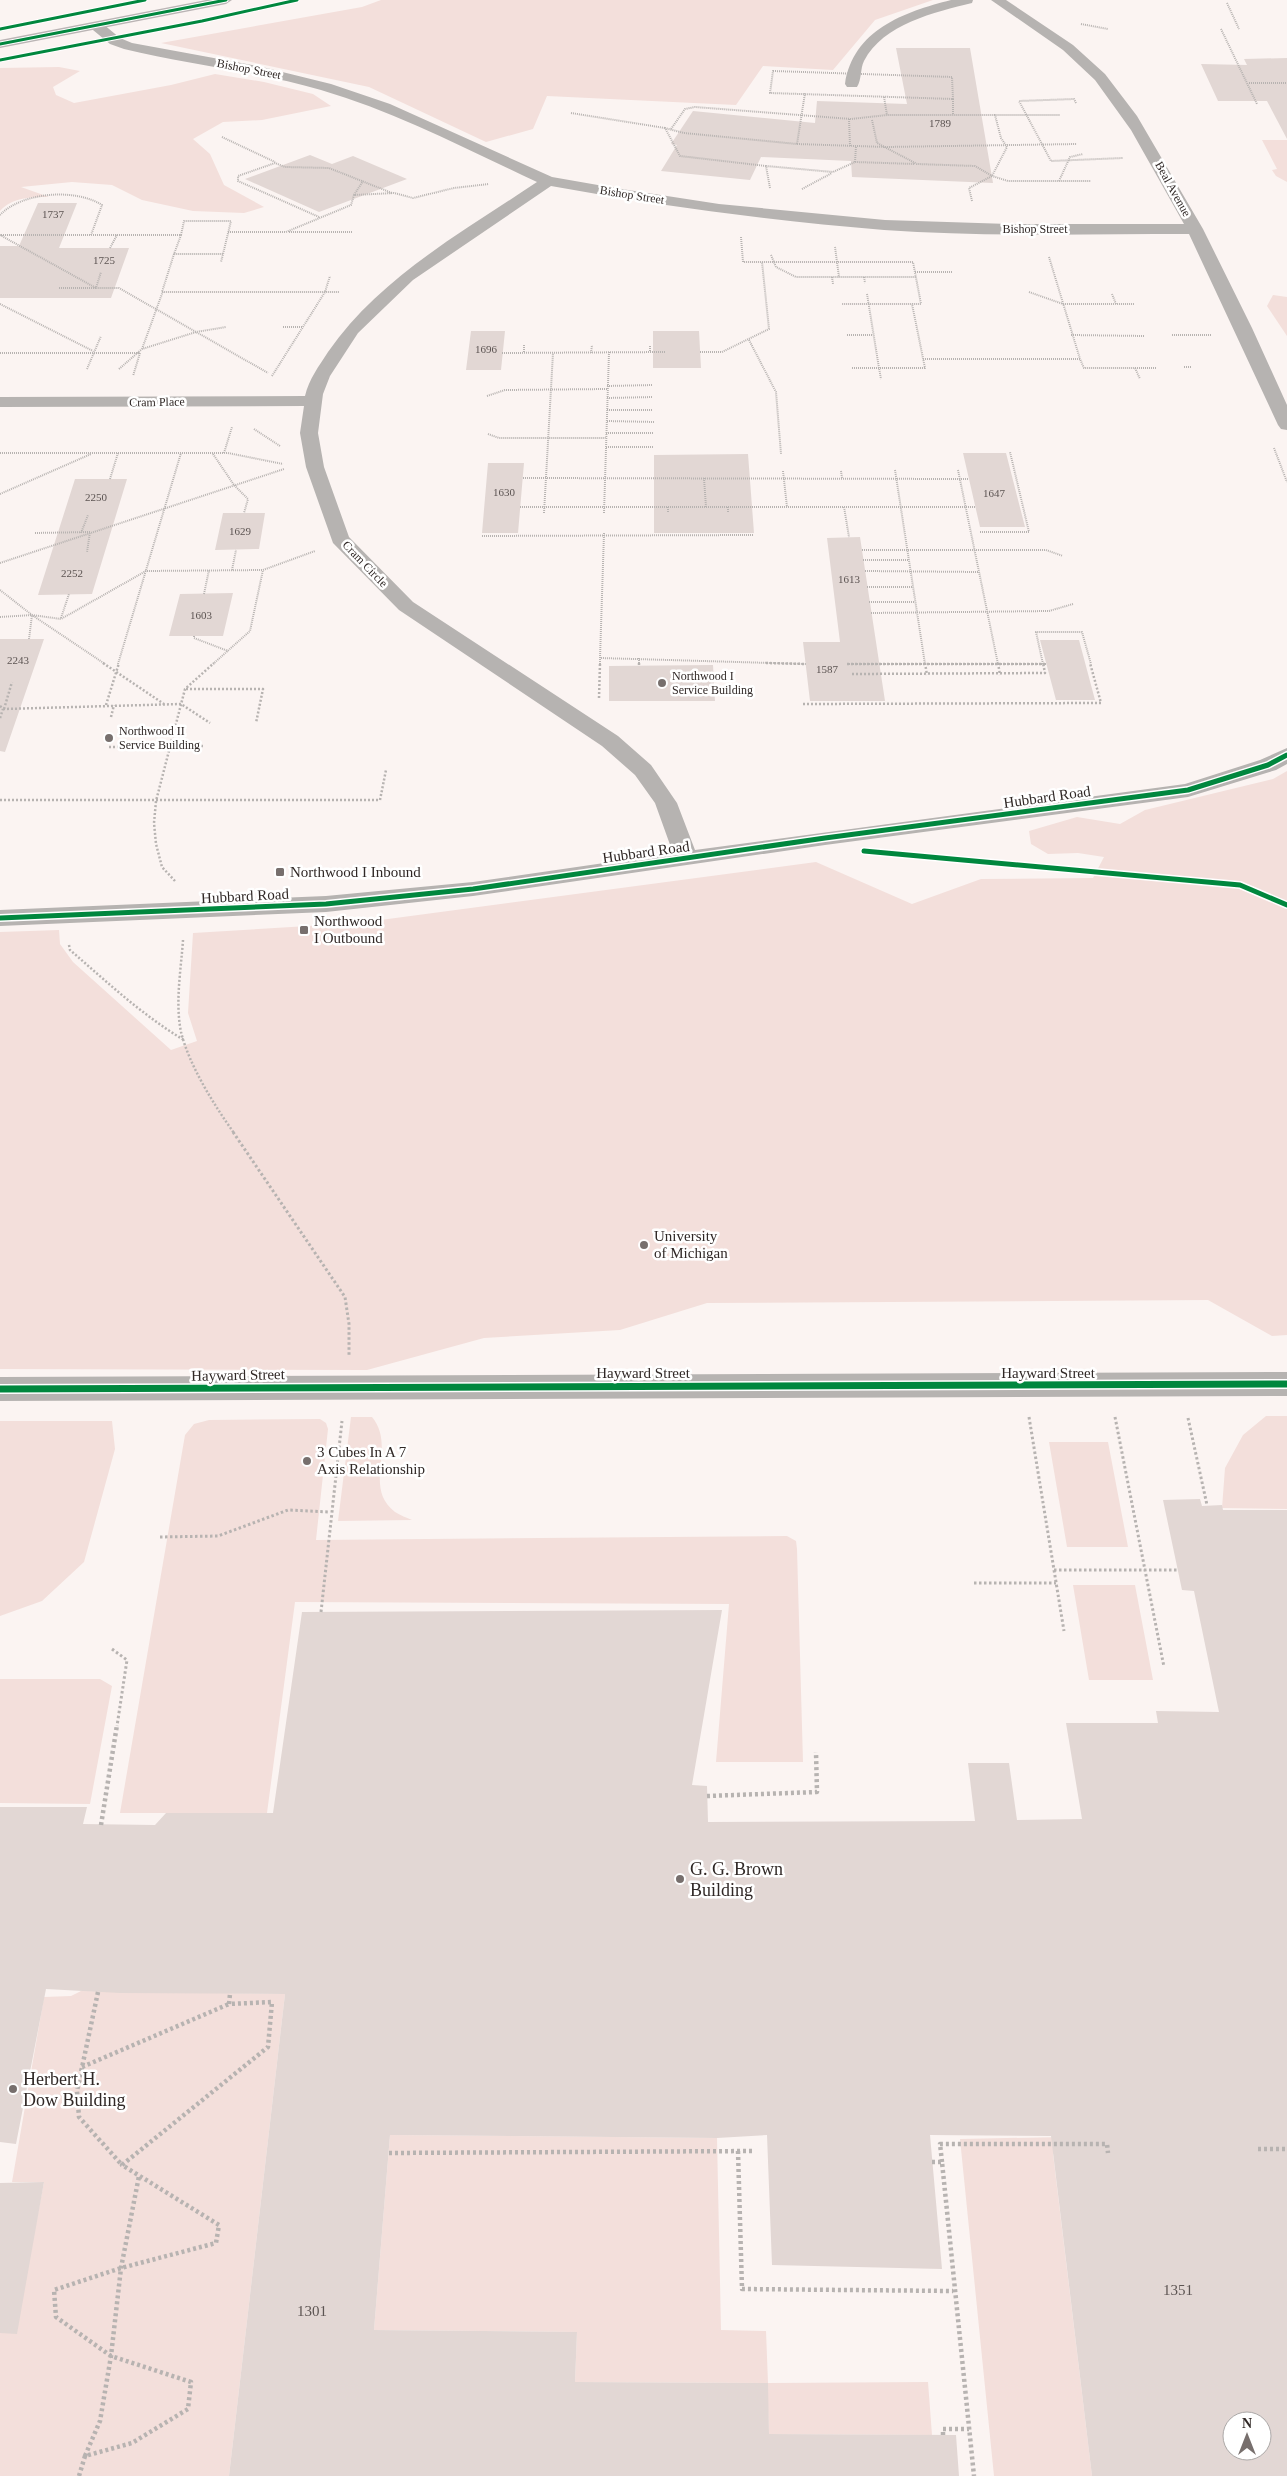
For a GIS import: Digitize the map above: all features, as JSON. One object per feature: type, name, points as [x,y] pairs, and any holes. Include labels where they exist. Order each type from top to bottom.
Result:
[{"type":"main road","points":[[0,44],[98,27],[226,0]]},
{"type":"street","points":[[852,84],[857,62],[879,36],[919,14],[968,0]]},
{"type":"street","name":"Beal Avenue","points":[[997,0],[1072,50],[1106,83],[1148,146],[1215,266],[1287,425]]},
{"type":"street","name":"Bishop Street","points":[[98,27],[115,42],[129,46],[294,78],[357,96],[418,121],[548,181],[719,209],[885,225],[1009,229],[1195,229]]},
{"type":"street","name":"Cram Circle","points":[[548,181],[408,277],[379,302],[337,349],[321,376],[314,398],[309,433],[314,460],[340,539],[406,606],[610,741],[643,770],[666,803],[687,859]]},
{"type":"street","name":"Cram Place","points":[[0,402],[314,398]]},
{"type":"street","name":"Hubbard Road","points":[[0,918],[326,904],[473,889],[1188,790],[1268,765],[1287,755]]},
{"type":"street","name":"Hayward Street","points":[[0,1390],[346,1386],[1287,1384]]},
{"type":"path","points":[[1227,3],[1239,29]]},
{"type":"path","points":[[1090,24],[1108,29]]},
{"type":"path","points":[[1220,29],[1249,83],[1257,104]]},
{"type":"path","points":[[1249,83],[1287,83]]},
{"type":"path","points":[[797,144],[805,93]]},
{"type":"path","points":[[884,97],[887,115]]},
{"type":"path","points":[[953,99],[953,115]]},
{"type":"path","points":[[1076,103],[1074,99],[1019,101],[1051,161],[1128,158]]},
{"type":"path","points":[[671,129],[685,109],[695,107],[801,117],[872,120],[887,115],[1060,115]]},
{"type":"path","points":[[571,113],[702,135],[797,144],[886,147],[1077,144]]},
{"type":"path","points":[[842,118],[843,114]]},
{"type":"path","points":[[973,204],[969,188],[992,176],[1007,147],[995,115]]},
{"type":"path","points":[[849,119],[850,146]]},
{"type":"path","points":[[872,120],[877,143],[917,164]]},
{"type":"path","points":[[665,128],[680,156],[833,172],[855,162],[975,166],[992,176],[1008,181],[1091,181]]},
{"type":"path","points":[[222,137],[285,167],[329,168],[394,193],[413,198],[454,188],[497,184]]},
{"type":"path","points":[[855,162],[856,146]]},
{"type":"path","points":[[1059,181],[1070,157],[1083,154]]},
{"type":"path","points":[[275,162],[238,176],[238,181],[319,217]]},
{"type":"path","points":[[766,166],[770,192]]},
{"type":"path","points":[[286,232],[351,205],[358,185],[363,181]]},
{"type":"path","points":[[354,194],[394,193]]},
{"type":"path","points":[[0,215],[7,206],[27,198],[91,198],[102,205],[91,235]]},
{"type":"path","points":[[131,381],[181,235],[184,221],[231,221],[221,262]]},
{"type":"path","points":[[228,232],[352,232]]},
{"type":"path","points":[[96,288],[0,235],[181,235]]},
{"type":"path","points":[[110,248],[117,235]]},
{"type":"path","points":[[741,235],[743,262],[913,262],[921,304],[842,304]]},
{"type":"path","points":[[835,245],[839,277]]},
{"type":"path","points":[[1048,253],[1071,335],[1084,368],[1157,368]]},
{"type":"path","points":[[174,254],[223,254]]},
{"type":"path","points":[[771,255],[772,262],[778,271],[796,277],[916,277]]},
{"type":"path","points":[[700,352],[722,352],[769,329],[762,262]]},
{"type":"path","points":[[96,288],[101,272]]},
{"type":"path","points":[[915,272],[953,272]]},
{"type":"path","points":[[267,378],[272,376],[325,292],[330,276]]},
{"type":"path","points":[[832,277],[833,284]]},
{"type":"path","points":[[864,277],[865,283]]},
{"type":"path","points":[[59,288],[119,288],[314,398]]},
{"type":"path","points":[[162,292],[166,290]]},
{"type":"path","points":[[162,292],[339,292]]},
{"type":"path","points":[[1029,292],[1063,304],[1134,304]]},
{"type":"path","points":[[867,294],[880,379]]},
{"type":"path","points":[[1112,294],[1116,304]]},
{"type":"path","points":[[0,304],[93,352]]},
{"type":"path","points":[[852,368],[925,368],[912,304]]},
{"type":"path","points":[[283,327],[303,327]]},
{"type":"path","points":[[142,349],[196,332],[226,328]]},
{"type":"path","points":[[847,335],[873,335]]},
{"type":"path","points":[[1071,335],[1145,336]]},
{"type":"path","points":[[1172,335],[1216,335]]},
{"type":"path","points":[[87,369],[101,336]]},
{"type":"path","points":[[749,340],[776,392],[781,454]]},
{"type":"path","points":[[524,345],[524,353]]},
{"type":"path","points":[[592,345],[592,353]]},
{"type":"path","points":[[650,346],[650,352]]},
{"type":"path","points":[[604,513],[609,352]]},
{"type":"path","points":[[502,353],[666,352]]},
{"type":"path","points":[[0,353],[140,353]]},
{"type":"path","points":[[119,369],[140,353]]},
{"type":"path","points":[[544,513],[553,353]]},
{"type":"path","points":[[923,359],[1080,359]]},
{"type":"path","points":[[1135,368],[1140,379]]},
{"type":"path","points":[[1184,368],[1192,368]]},
{"type":"path","points":[[607,386],[653,385]]},
{"type":"path","points":[[487,396],[505,390],[607,390]]},
{"type":"path","points":[[607,398],[653,397]]},
{"type":"path","points":[[607,410],[653,410]]},
{"type":"path","points":[[606,421],[654,422]]},
{"type":"path","points":[[224,453],[232,426]]},
{"type":"path","points":[[252,427],[285,449]]},
{"type":"path","points":[[606,433],[654,433]]},
{"type":"path","points":[[488,434],[500,438],[606,438]]},
{"type":"path","points":[[1273,446],[1287,482]]},
{"type":"path","points":[[606,447],[654,448]]},
{"type":"path","points":[[980,532],[1029,532],[1014,478],[1010,452]]},
{"type":"path","points":[[0,453],[224,453],[288,464]]},
{"type":"path","points":[[0,494],[94,453]]},
{"type":"path","points":[[110,479],[118,453]]},
{"type":"path","points":[[106,705],[181,453]]},
{"type":"path","points":[[212,453],[234,485],[248,499],[244,513]]},
{"type":"path","points":[[0,563],[289,468]]},
{"type":"path","points":[[894,470],[927,675]]},
{"type":"path","points":[[958,470],[1000,674]]},
{"type":"path","points":[[783,471],[787,507]]},
{"type":"path","points":[[841,471],[842,478]]},
{"type":"path","points":[[523,478],[969,479]]},
{"type":"path","points":[[704,478],[706,507]]},
{"type":"path","points":[[520,507],[976,507]]},
{"type":"path","points":[[668,507],[668,513]]},
{"type":"path","points":[[728,507],[728,513]]},
{"type":"path","points":[[844,507],[849,537]]},
{"type":"path","points":[[81,533],[88,515]]},
{"type":"path","points":[[35,533],[90,532]]},
{"type":"path","points":[[87,552],[90,532]]},
{"type":"path","points":[[482,536],[543,534],[753,535]]},
{"type":"path","points":[[599,698],[604,534]]},
{"type":"path","points":[[0,617],[32,615],[61,619],[146,571],[263,570],[340,539]]},
{"type":"path","points":[[232,570],[236,550]]},
{"type":"path","points":[[862,550],[1046,550],[1062,556]]},
{"type":"path","points":[[864,560],[908,560]]},
{"type":"path","points":[[204,594],[209,570]]},
{"type":"path","points":[[180,887],[162,867],[156,844],[154,823],[156,801],[174,730],[185,689],[250,631],[263,570]]},
{"type":"path","points":[[865,571],[979,572]]},
{"type":"path","points":[[868,587],[913,587]]},
{"type":"path","points":[[0,590],[32,615],[165,705]]},
{"type":"path","points":[[61,619],[69,594]]},
{"type":"path","points":[[869,602],[915,602]]},
{"type":"path","points":[[871,613],[1049,611],[1073,604]]},
{"type":"path","points":[[30,638],[32,615]]},
{"type":"path","points":[[802,704],[932,702],[1101,703],[1082,632],[1036,632],[1045,664],[1045,673],[852,674]]},
{"type":"path","points":[[194,636],[194,638],[229,651]]},
{"type":"path","points":[[600,658],[806,664]]},
{"type":"path","points":[[640,658],[640,666]]},
{"type":"path","points":[[847,664],[1045,664]]},
{"type":"path","points":[[0,718],[1,708],[12,682]]},
{"type":"path","points":[[185,689],[263,689],[256,723]]},
{"type":"path","points":[[1,708],[181,704],[210,723]]},
{"type":"path","points":[[111,717],[114,705]]},
{"type":"path","points":[[150,730],[174,730]]},
{"type":"path","points":[[110,747],[204,746]]},
{"type":"path","points":[[0,800],[380,800],[386,770]]},
{"type":"path","points":[[184,934],[179,999],[184,1040],[188,1055],[231,1129],[345,1298],[349,1324],[349,1358]]},
{"type":"path","points":[[68,943],[70,950],[113,988],[170,1033],[184,1040]]},
{"type":"path","points":[[1114,1408],[1164,1667]]},
{"type":"path","points":[[1028,1409],[1064,1631]]},
{"type":"path","points":[[1188,1417],[1207,1506]]},
{"type":"path","points":[[320,1612],[342,1419]]},
{"type":"path","points":[[160,1538],[218,1536],[288,1510],[330,1512]]},
{"type":"path","points":[[1054,1570],[1178,1570]]},
{"type":"path","points":[[974,1583],[1056,1583]]},
{"type":"path","points":[[101,1824],[127,1660],[112,1649]]},
{"type":"path","points":[[707,1796],[818,1792],[816,1752]]},
{"type":"path","points":[[85,2456],[132,2444],[188,2410],[191,2382],[111,2356],[56,2316],[54,2290],[121,2268],[216,2243],[218,2225],[122,2165],[79,2117],[77,2091],[98,1992]]},
{"type":"path","points":[[229,2004],[230,1994]]},
{"type":"path","points":[[82,2067],[229,2004],[272,2002],[268,2047],[122,2165]]},
{"type":"path","points":[[974,2476],[962,2346],[953,2291],[940,2144],[1107,2144],[1108,2153]]},
{"type":"path","points":[[1258,2148],[1287,2149]]},
{"type":"path","points":[[738,2152],[742,2289],[953,2291]]},
{"type":"path","points":[[388,2153],[754,2152]]},
{"type":"path","points":[[932,2162],[942,2162]]},
{"type":"path","points":[[79,2476],[85,2456],[100,2421],[111,2356],[121,2268],[139,2176]]},
{"type":"path","points":[[944,2436],[943,2429],[969,2429]]},
{"type":"shaded area","points":[[381,0],[933,0],[875,20],[833,70],[763,66],[736,105],[547,96],[533,129],[486,142],[369,87],[161,43],[362,7]]},
{"type":"shaded area","points":[[59,67],[80,71],[53,87],[56,95],[74,103],[171,85],[215,74],[264,82],[313,94],[331,106],[262,120],[223,122],[193,139],[210,154],[224,185],[264,207],[244,213],[193,211],[142,200],[112,185],[72,182],[21,187],[49,197],[16,200],[0,211],[0,68]]},
{"type":"shaded area","points":[[1262,140],[1287,140],[1287,182],[1276,176],[1272,170],[1277,169]]},
{"type":"shaded area","points":[[1273,295],[1287,297],[1287,336],[1267,306]]},
{"type":"shaded area","points":[[1287,771],[1287,1335],[1272,1336],[1208,1300],[707,1303],[620,1330],[484,1338],[367,1370],[0,1369],[0,932],[59,930],[60,944],[73,962],[171,1050],[197,1041],[188,1013],[193,933],[358,923],[816,862],[912,904],[981,879],[1093,878],[1104,857],[1078,853],[1048,854],[1031,844],[1029,831],[1077,817],[1120,824],[1145,810],[1273,779]]},
{"type":"shaded area","points":[[1266,1416],[1287,1416],[1287,1509],[1222,1508],[1225,1468],[1243,1435]]},
{"type":"shaded area","points":[[351,1417],[372,1417],[379,1429],[382,1441],[381,1491],[386,1502],[395,1512],[412,1520],[338,1521]]},
{"type":"shaded area","points":[[320,1419],[326,1423],[328,1429],[316,1540],[787,1536],[796,1541],[803,1762],[716,1762],[729,1604],[295,1602],[267,1813],[120,1813],[185,1435],[194,1424],[209,1420]]},
{"type":"shaded area","points":[[0,1421],[112,1421],[115,1449],[84,1562],[42,1601],[0,1616]]},
{"type":"shaded area","points":[[1049,1442],[1108,1442],[1128,1547],[1067,1547]]},
{"type":"shaded area","points":[[1073,1585],[1135,1585],[1153,1680],[1089,1680]]},
{"type":"shaded area","points":[[0,1679],[100,1679],[112,1686],[90,1804],[0,1803]]},
{"type":"shaded area","points":[[81,1991],[285,1994],[229,2476],[0,2476],[0,2306],[33,2239],[44,2182],[12,2182],[44,1997],[71,1996]]},
{"type":"shaded area","points":[[390,2135],[717,2138],[721,2330],[766,2331],[768,2383],[928,2382],[932,2435],[769,2434],[767,2383],[575,2382],[577,2332],[374,2330]]},
{"type":"shaded area","points":[[1113,2136],[1053,2154],[1092,2476],[994,2476],[960,2139]]},
{"type":"building","points":[[896,48],[970,48],[993,183],[852,177],[851,161],[761,157],[750,180],[661,171],[677,145],[671,144],[693,111],[815,123],[817,101],[907,104]]},
{"type":"building","points":[[1287,58],[1287,139],[1267,101],[1218,101],[1201,64],[1247,65],[1244,59]]},
{"type":"building","points":[[310,155],[332,164],[353,156],[407,179],[319,212],[245,179]]},
{"type":"building","points":[[38,203],[77,203],[59,248],[129,248],[111,298],[0,298],[0,246],[19,246]]},
{"type":"building","points":[[471,331],[505,331],[501,370],[466,370]]},
{"type":"building","points":[[653,331],[699,331],[701,368],[653,368]]},
{"type":"building","points":[[963,453],[1006,453],[1025,527],[980,527]]},
{"type":"building","points":[[748,454],[754,533],[654,533],[654,455]]},
{"type":"building","points":[[488,463],[524,463],[518,533],[482,533]]},
{"type":"building","points":[[75,479],[127,479],[92,594],[38,595]]},
{"type":"building","points":[[223,513],[265,513],[259,549],[215,550]]},
{"type":"building","points":[[860,537],[885,701],[810,701],[803,642],[840,642],[827,538]]},
{"type":"building","points":[[233,593],[223,636],[169,636],[180,594]]},
{"type":"building","points":[[0,639],[44,639],[5,752],[0,751]]},
{"type":"building","points":[[1040,640],[1079,640],[1095,700],[1056,700]]},
{"type":"building","name":"Northwood I Service Building","points":[[713,665],[715,701],[609,701],[609,666]]},
{"type":"building","name":"G. G. Brown Building","points":[[1200,1499],[1202,1506],[1222,1505],[1223,1510],[1287,1510],[1287,2476],[1092,2476],[1051,2136],[930,2135],[942,2269],[772,2265],[767,2135],[717,2138],[390,2135],[374,2330],[577,2332],[575,2382],[768,2383],[769,2434],[956,2435],[959,2476],[229,2476],[285,1994],[120,1993],[46,1989],[16,2144],[0,2142],[0,1807],[87,1807],[83,1824],[155,1825],[166,1813],[273,1813],[302,1612],[722,1610],[692,1785],[707,1786],[708,1822],[975,1821],[968,1763],[1009,1763],[1017,1820],[1082,1819],[1066,1723],[1158,1723],[1156,1711],[1219,1712],[1194,1591],[1182,1590],[1163,1500]]},
{"type":"building","points":[[44,2182],[17,2334],[0,2333],[0,2183]]},
{"type":"cycle path","points":[[0,29],[145,0]]},
{"type":"cycle path","points":[[0,44],[226,0]]},
{"type":"cycle path","points":[[0,60],[202,21],[297,0]]},
{"type":"cycle path","points":[[0,918],[326,904],[473,889],[825,838],[1188,790],[1268,765],[1287,755]]},
{"type":"cycle path","points":[[864,851],[1240,885],[1287,905]]},
{"type":"cycle path","points":[[0,1389],[346,1386],[1287,1384]]},
{"type":"place","name":"Northwood I Service Building","points":[[662,683]]},
{"type":"place","name":"Northwood II Service Building","points":[[109,738]]},
{"type":"place","name":"Northwood I Inbound","points":[[280,872]]},
{"type":"place","name":"Northwood I Outbound","points":[[304,930]]},
{"type":"place","name":"University of Michigan","points":[[644,1245]]},
{"type":"place","name":"3 Cubes In A 7 Axis Relationship","points":[[307,1461]]},
{"type":"place","name":"G. G. Brown Building","points":[[680,1879]]},
{"type":"place","name":"Herbert H. Dow Building","points":[[13,2089]]}]
